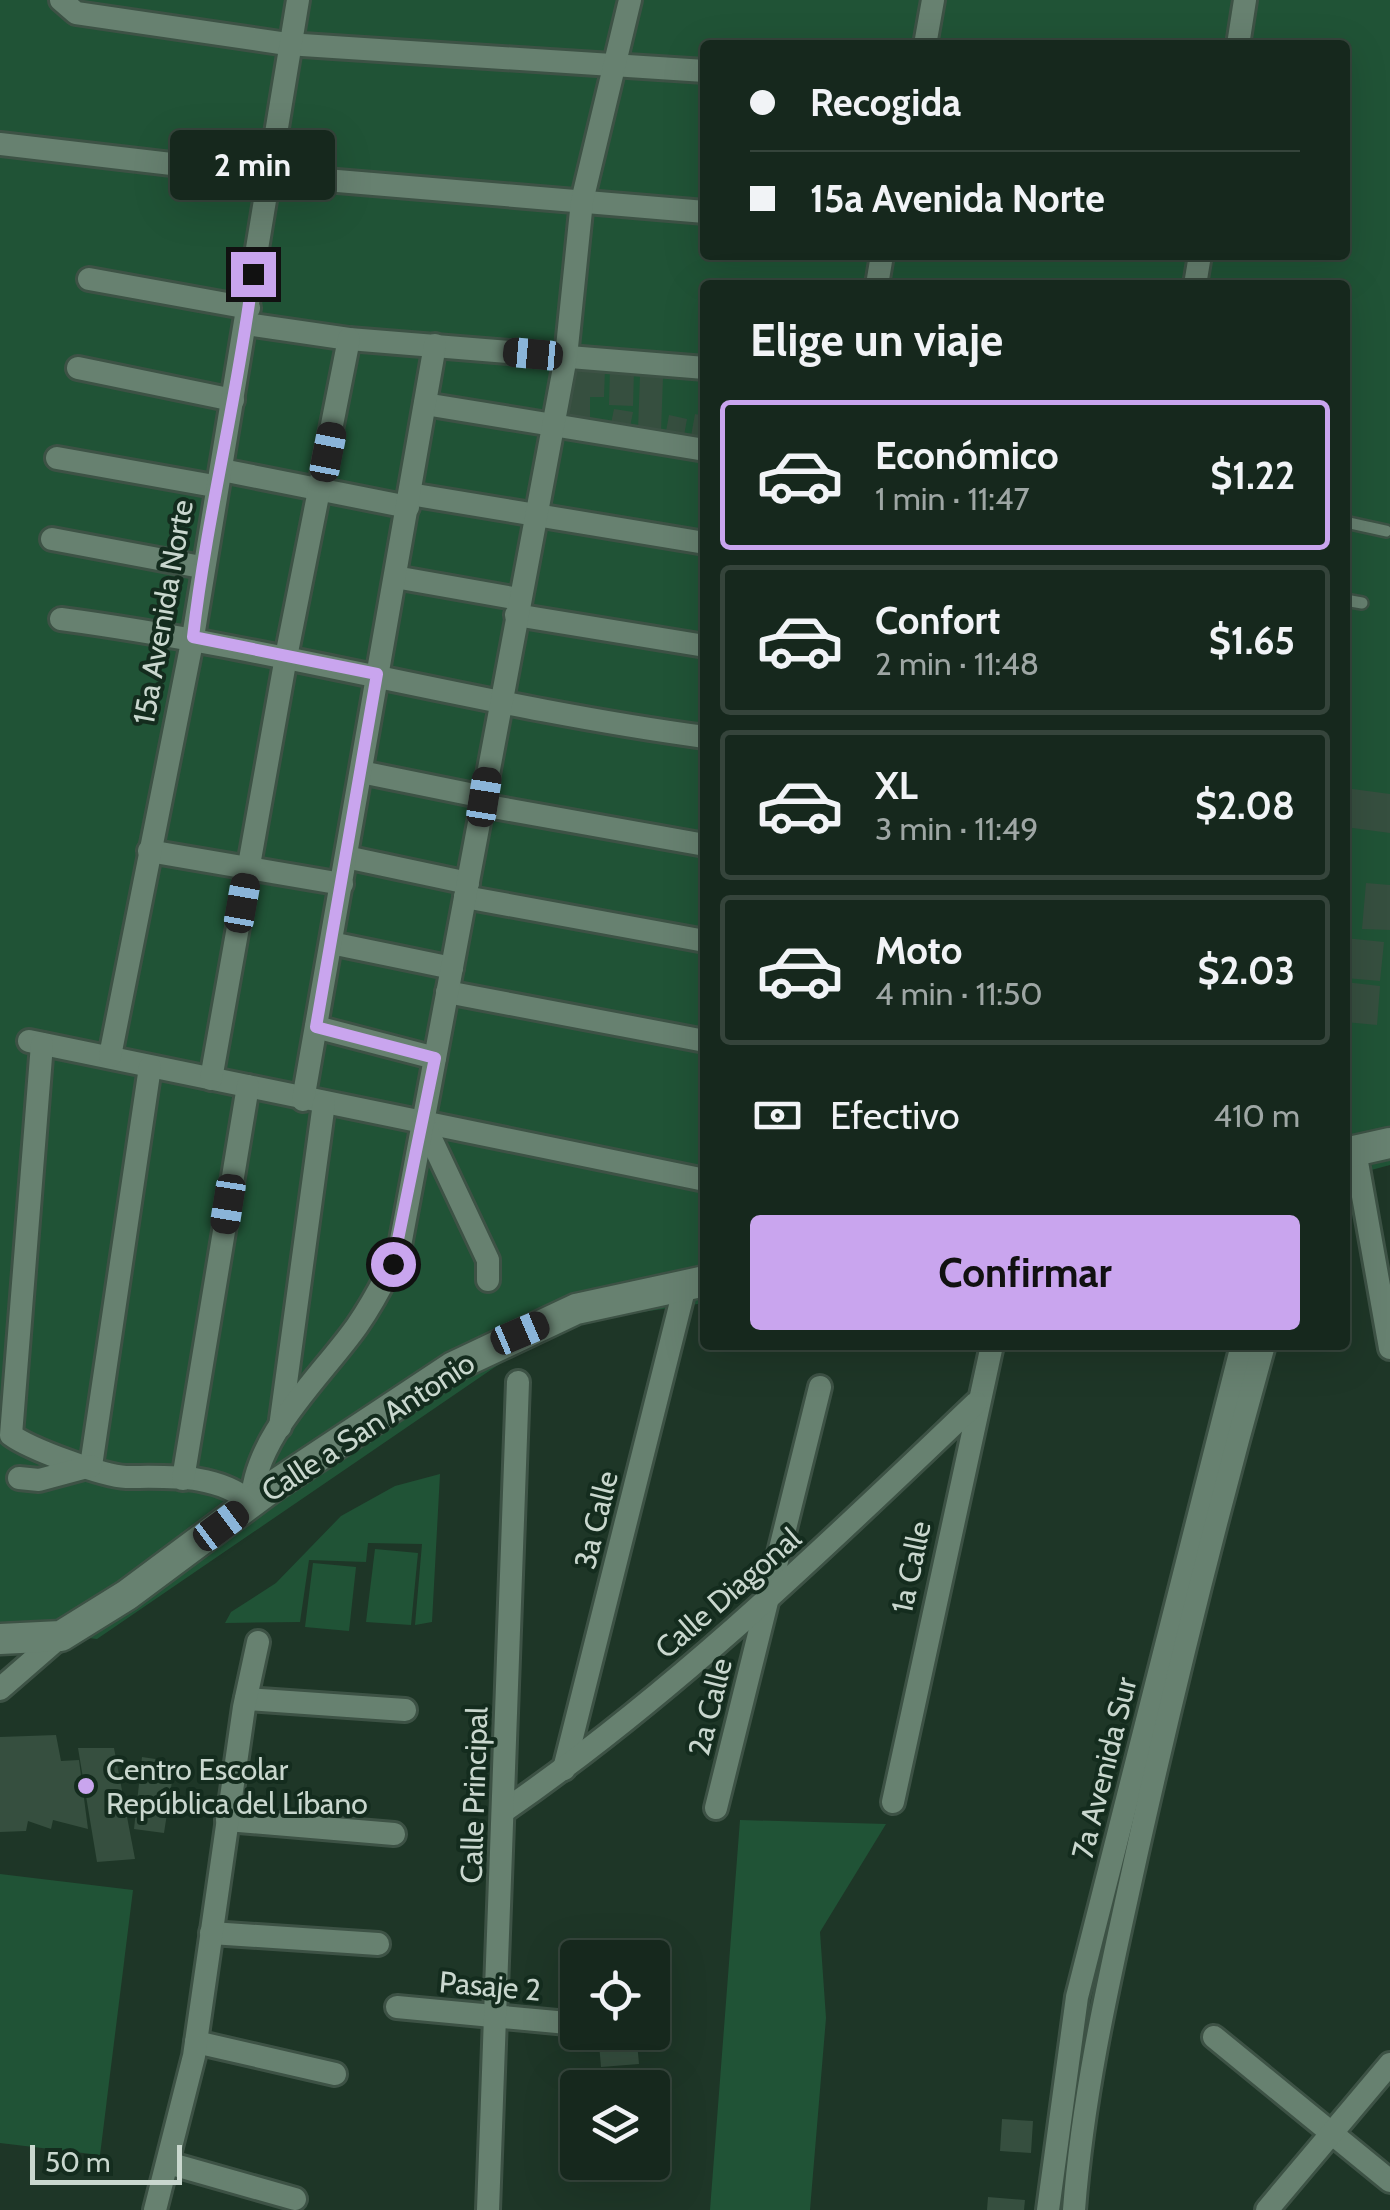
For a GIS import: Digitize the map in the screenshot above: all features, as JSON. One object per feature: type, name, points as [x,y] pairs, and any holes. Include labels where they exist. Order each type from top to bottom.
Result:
[{"type":"street","points":[[61,0],[76,14],[288,44],[700,71]]},
{"type":"street","name":"15a Avenida Norte","points":[[110,1056],[193,637],[201,567],[248,316],[266,174],[298,0]]},
{"type":"street","points":[[252,1503],[258,1468],[280,1428],[360,1322],[393,1264],[566,357],[582,201],[618,64],[630,0]]},
{"type":"street","points":[[926,40],[933,0]]},
{"type":"street","points":[[1239,40],[1245,0]]},
{"type":"street","points":[[0,144],[266,174],[700,212]]},
{"type":"street","points":[[90,280],[350,340],[700,368]]},
{"type":"street","points":[[212,1079],[286,657],[350,340]]},
{"type":"street","points":[[280,1428],[314,1102],[316,1027],[435,345]]},
{"type":"street","points":[[78,368],[233,400]]},
{"type":"street","points":[[425,404],[700,449]]},
{"type":"street","points":[[57,458],[536,515],[700,543]]},
{"type":"street","points":[[52,539],[201,567]]},
{"type":"street","points":[[394,577],[700,645]]},
{"type":"street","points":[[61,619],[193,637],[499,700],[700,735]]},
{"type":"street","points":[[361,772],[483,801],[700,844]]},
{"type":"street","points":[[149,851],[342,884]]},
{"type":"street","points":[[346,856],[467,890],[700,939]]},
{"type":"street","points":[[331,943],[450,980],[700,1039]]},
{"type":"street","points":[[316,1027],[435,1058]]},
{"type":"street","points":[[252,1503],[234,1488],[183,1478],[117,1475],[32,1447],[11,1435],[8,1424],[36,1043],[700,1179]]},
{"type":"street","points":[[91,1466],[150,1067]]},
{"type":"street","points":[[183,1478],[248,1086]]},
{"type":"street","points":[[423,1122],[488,1260],[488,1280]]},
{"type":"street","points":[[1390,1143],[1350,1152],[1390,1348]]},
{"type":"street","name":"Calle a San Antonio","points":[[61,1636],[126,1595],[252,1503],[453,1366],[576,1309],[695,1284]]},
{"type":"street","name":"3a Calle","points":[[564,1769],[695,1284]]},
{"type":"street","name":"1a Calle","points":[[893,1802],[976,1403],[991,1350]]},
{"type":"street","name":"7a Avenida Sur","points":[[1048,2210],[1077,1998],[1241,1350]]},
{"type":"street","name":"7a Avenida Sur","points":[[1074,2210],[1086,2094],[1102,2009],[1179,1664],[1263,1350]]},
{"type":"street","name":"Calle Principal","points":[[488,2210],[518,1382]]},
{"type":"street","name":"2a Calle","points":[[716,1808],[820,1387]]},
{"type":"street","name":"Calle Diagonal","points":[[504,1811],[564,1769],[766,1604],[976,1403]]},
{"type":"street","points":[[19,1478],[39,1480],[91,1466]]},
{"type":"street","points":[[0,1638],[61,1636]]},
{"type":"street","points":[[0,1689],[61,1636]]},
{"type":"street","points":[[155,2210],[196,2042],[246,1699],[258,1642]]},
{"type":"street","points":[[246,1699],[405,1710]]},
{"type":"street","points":[[228,1820],[394,1834]]},
{"type":"street","points":[[211,1933],[378,1944]]},
{"type":"street","name":"Pasaje 2","points":[[396,2007],[560,2023]]},
{"type":"street","points":[[1214,2037],[1390,2181]]},
{"type":"street","points":[[196,2042],[335,2074]]},
{"type":"street","points":[[1267,2210],[1390,2064]]},
{"type":"street","points":[[168,2163],[295,2199]]},
{"type":"lane","points":[[1350,523],[1386,531]]},
{"type":"lane","points":[[1350,601],[1362,604]]},
{"type":"green space","points":[[0,0],[1390,0],[1390,1165],[1350,1176],[1350,280],[700,280],[700,1304],[558,1324],[97,1639],[0,1627]]},
{"type":"green space","points":[[440,1474],[432,1622],[415,1625],[422,1544],[368,1543],[366,1562],[309,1560],[300,1622],[225,1623],[231,1612],[276,1583],[341,1516],[395,1486]]},
{"type":"green space","points":[[375,1549],[418,1553],[411,1625],[366,1622]]},
{"type":"green space","points":[[313,1563],[356,1567],[349,1631],[305,1627]]},
{"type":"green space","points":[[740,1820],[886,1824],[820,1932],[826,2018],[810,2210],[710,2210]]},
{"type":"green space","points":[[0,1874],[133,1890],[100,2155],[0,2143]]},
{"type":"building","points":[[569,368],[605,369],[604,397],[590,397],[590,424],[567,423]]},
{"type":"building","points":[[610,369],[634,370],[633,406],[609,405]]},
{"type":"building","points":[[640,376],[663,377],[661,431],[638,430]]},
{"type":"building","points":[[614,409],[633,412],[629,432],[610,429]]},
{"type":"building","points":[[695,414],[700,415],[700,444],[690,442]]},
{"type":"building","points":[[669,415],[687,419],[683,441],[665,437]]},
{"type":"building","points":[[1350,789],[1390,794],[1390,833],[1350,828]]},
{"type":"building","points":[[1366,883],[1390,885],[1390,930],[1362,929]]},
{"type":"building","points":[[1350,939],[1384,942],[1380,981],[1350,978]]},
{"type":"building","points":[[1350,983],[1380,986],[1377,1025],[1350,1022]]},
{"type":"building","points":[[56,1735],[61,1761],[79,1760],[88,1829],[53,1820],[51,1829],[28,1821],[26,1831],[0,1832],[0,1737]]},
{"type":"building","points":[[78,1748],[114,1748],[135,1859],[97,1862]]},
{"type":"building","points":[[142,1757],[175,1762],[164,1833],[134,1829]]},
{"type":"building","points":[[600,2050],[638,2050],[639,2064],[601,2067]]},
{"type":"building","points":[[1002,2119],[1033,2121],[1031,2153],[1000,2151]]},
{"type":"building","points":[[988,2197],[1025,2200],[1024,2210],[987,2210]]},
{"type":"place","name":"Centro Escolar República del Líbano","points":[[86,1786]]},
{"type":"route","points":[[253,274],[222,470],[214,486],[193,637],[377,674],[316,1027],[435,1058],[399,1251],[393,1264]]}]
